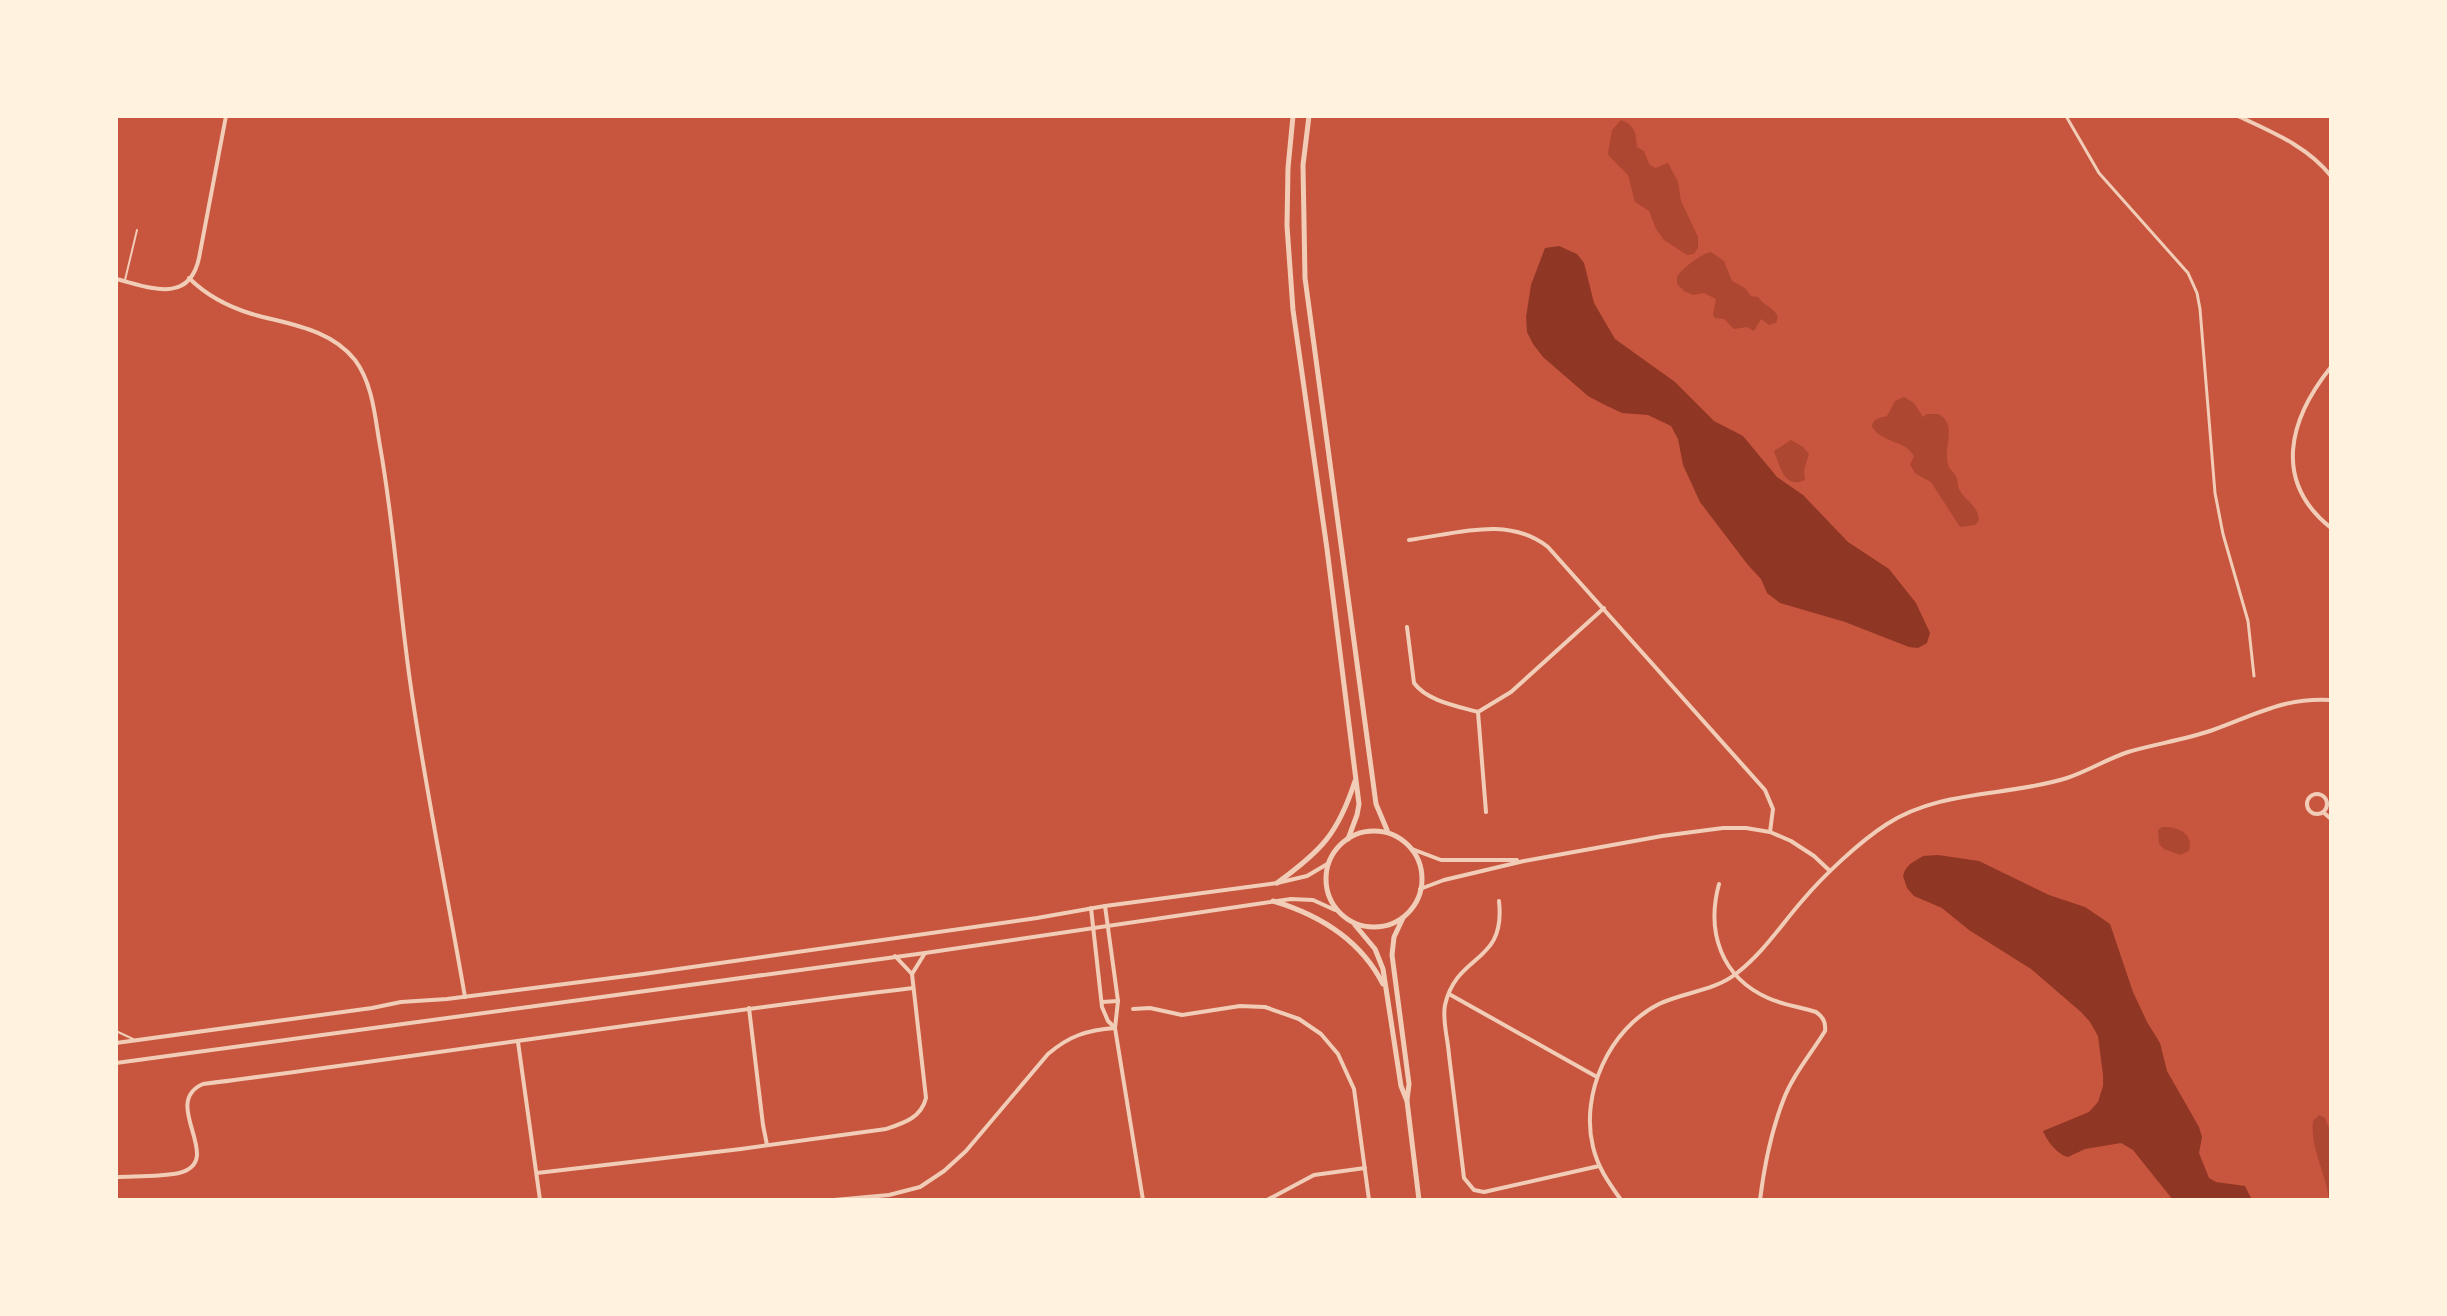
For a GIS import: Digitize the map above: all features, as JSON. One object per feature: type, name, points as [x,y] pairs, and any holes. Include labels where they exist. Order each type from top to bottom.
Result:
[{"type":"street","points":[[116,279],[163,291],[174,289],[197,269],[226,116]]},
{"type":"street","points":[[1293,116],[1287,226],[1293,310],[1359,804],[1348,839]]},
{"type":"street","points":[[1309,116],[1303,165],[1305,278],[1372,779],[1376,804],[1387,830]]},
{"type":"street","points":[[2066,116],[2094,165],[2184,267],[2195,286],[2199,301],[2215,493],[2223,534],[2248,621],[2254,676]]},
{"type":"street","points":[[2238,116],[2297,145],[2331,176]]},
{"type":"street","points":[[189,278],[219,301],[249,313],[313,330],[337,344],[354,359],[367,383],[385,473],[411,683],[465,997]]},
{"type":"street","points":[[2331,367],[2300,417],[2292,454],[2294,475],[2302,495],[2331,528]]},
{"type":"street","points":[[1409,540],[1498,528],[1528,533],[1548,547],[1765,790],[1773,809],[1770,832]]},
{"type":"street","points":[[1407,627],[1416,688],[1430,696],[1478,712],[1511,692],[1604,608]]},
{"type":"street","points":[[1621,1200],[1599,1166],[1589,1124],[1597,1077],[1610,1051],[1639,1017],[1660,1004],[1736,974],[1830,872],[1884,826],[1928,805],[1968,795],[2047,783],[2086,771],[2113,757],[2207,732],[2276,705],[2310,699],[2331,700]]},
{"type":"street","points":[[1478,712],[1486,812]]},
{"type":"street","points":[[1277,883],[1316,854],[1331,835],[1341,819],[1356,776]]},
{"type":"street","points":[[2318,793],[2326,798],[2327,806],[2323,812],[2316,814],[2309,810],[2307,801],[2310,796],[2318,793]]},
{"type":"street","points":[[2323,812],[2331,819]]},
{"type":"street","points":[[1420,889],[1444,880],[1524,861],[1705,830],[1746,828],[1770,832],[1791,841],[1814,856],[1830,872]]},
{"type":"street","points":[[1335,910],[1328,895],[1326,879],[1336,849],[1348,839],[1360,832],[1387,830],[1412,849],[1422,873],[1420,889],[1394,937],[1392,955],[1409,1084],[1407,1101],[1419,1200]]},
{"type":"street","points":[[1412,849],[1441,860],[1524,861]]},
{"type":"street","points":[[116,1043],[401,1002],[465,997],[833,948],[1277,883],[1307,876],[1329,863]]},
{"type":"street","points":[[1719,884],[1713,925],[1726,962],[1758,993],[1816,1012],[1825,1026],[1825,1031],[1783,1101],[1770,1145],[1760,1200]]},
{"type":"street","points":[[116,1063],[925,953],[1291,899],[1313,900],[1335,910],[1354,924],[1375,949],[1383,969],[1401,1086],[1407,1101]]},
{"type":"street","points":[[1273,901],[1316,916],[1350,940],[1363,953],[1387,992]]},
{"type":"street","points":[[1499,901],[1501,919],[1492,946],[1467,966],[1448,994],[1444,1010],[1464,1178],[1478,1192],[1484,1192],[1599,1166]]},
{"type":"street","points":[[1105,906],[1118,1001],[1115,1028],[1143,1200]]},
{"type":"street","points":[[1091,908],[1102,1002],[1105,1017],[1115,1028]]},
{"type":"street","points":[[1354,924],[1376,927],[1391,924],[1405,916]]},
{"type":"street","points":[[537,1173],[886,1129],[908,1121],[924,1107],[926,1098],[912,974],[925,953]]},
{"type":"street","points":[[895,956],[912,974]]},
{"type":"street","points":[[116,1177],[179,1173],[190,1168],[197,1158],[187,1097],[192,1089],[203,1084],[913,988]]},
{"type":"street","points":[[1448,994],[1597,1077]]},
{"type":"street","points":[[1102,1002],[1118,1001]]},
{"type":"street","points":[[1133,1009],[1150,1008],[1182,1015],[1252,1006],[1277,1010],[1310,1026],[1338,1054],[1350,1077],[1369,1200]]},
{"type":"street","points":[[749,1008],[767,1145]]},
{"type":"street","points":[[834,1200],[890,1198],[920,1187],[966,1151],[1048,1054],[1062,1042],[1085,1032],[1115,1028]]},
{"type":"street","points":[[518,1042],[540,1200]]},
{"type":"street","points":[[1267,1200],[1314,1175],[1365,1168]]},
{"type":"lane","points":[[125,281],[137,230]]},
{"type":"lane","points":[[116,1031],[134,1039]]},
{"type":"shaded area","points":[[1621,120],[1632,127],[1637,147],[1644,151],[1649,164],[1655,168],[1668,163],[1698,237],[1698,248],[1694,254],[1687,255],[1664,240],[1649,211],[1635,202],[1628,175],[1609,156],[1612,130]]},
{"type":"shaded area","points":[[1559,246],[1577,254],[1584,263],[1594,303],[1615,339],[1675,382],[1714,421],[1743,436],[1777,477],[1803,495],[1848,542],[1889,569],[1916,603],[1930,633],[1927,643],[1918,648],[1909,647],[1845,622],[1780,603],[1767,593],[1761,579],[1700,502],[1683,465],[1678,439],[1671,426],[1648,415],[1622,413],[1588,396],[1543,357],[1527,332],[1526,317],[1531,285],[1545,248]]},
{"type":"shaded area","points":[[1711,252],[1724,261],[1732,281],[1774,311],[1778,317],[1776,323],[1769,325],[1761,319],[1754,331],[1747,327],[1734,329],[1724,319],[1713,315],[1716,299],[1704,293],[1693,295],[1677,284],[1677,277],[1683,270],[1697,258]]},
{"type":"shaded area","points":[[1904,397],[1914,403],[1923,417],[1939,414],[1945,419],[1949,431],[1947,460],[1959,489],[1976,511],[1979,520],[1975,525],[1960,527],[1931,482],[1916,474],[1910,465],[1914,456],[1910,451],[1883,437],[1872,427],[1875,420],[1887,416],[1895,401]]},
{"type":"shaded area","points":[[1791,440],[1809,454],[1804,470],[1805,480],[1798,482],[1792,482],[1784,475],[1774,451]]},
{"type":"shaded area","points":[[2162,827],[2173,828],[2187,835],[2189,851],[2180,855],[2164,849],[2159,844],[2158,830]]},
{"type":"shaded area","points":[[1923,856],[1979,861],[2049,895],[2085,907],[2110,924],[2133,992],[2160,1043],[2167,1071],[2199,1127],[2202,1137],[2199,1153],[2209,1178],[2245,1186],[2252,1200],[2173,1200],[2133,1150],[2121,1143],[2085,1149],[2068,1157],[2053,1147],[2043,1131],[2089,1112],[2098,1102],[2103,1075],[2098,1036],[2081,1012],[2031,969],[1969,930],[1942,908],[1914,896],[1907,888],[1903,876],[1905,870]]},
{"type":"shaded area","points":[[2319,1115],[2325,1118],[2331,1133],[2331,1200],[2314,1141],[2313,1121]]}]
